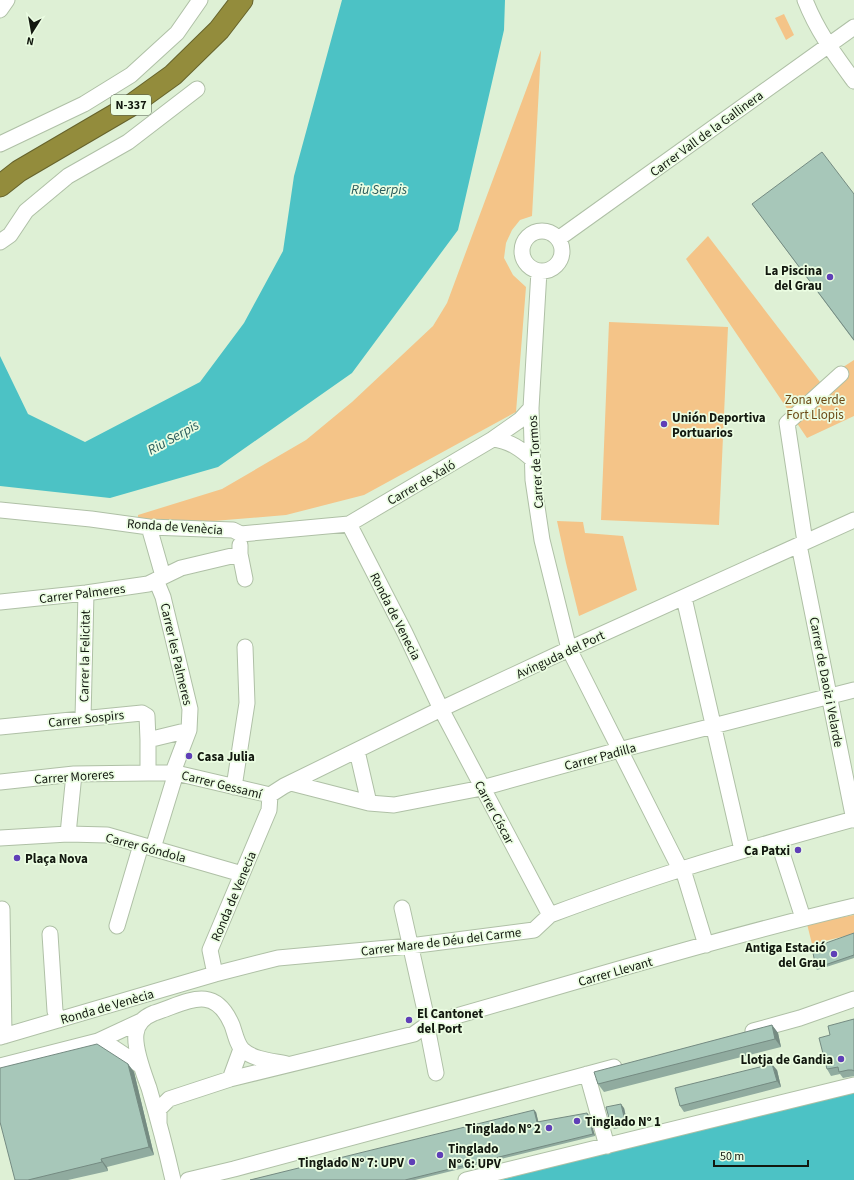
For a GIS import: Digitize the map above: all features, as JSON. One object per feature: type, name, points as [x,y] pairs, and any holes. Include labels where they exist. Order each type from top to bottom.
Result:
[{"type":"highway","name":"N-337","points":[[0,186],[19,171],[130,106],[173,75],[219,30],[242,0]]},
{"type":"street","points":[[0,10],[6,0]]},
{"type":"street","points":[[0,144],[84,104],[131,75],[177,33],[200,0]]},
{"type":"street","points":[[805,0],[812,19],[854,82]]},
{"type":"street","name":"Carrer Vall de la Gallinera","points":[[558,239],[854,27]]},
{"type":"street","points":[[0,242],[10,235],[26,211],[68,176],[128,142],[197,89]]},
{"type":"street","points":[[541,231],[548,232],[558,239],[562,248],[562,257],[560,262],[553,269],[544,272],[539,271],[532,269],[527,265],[522,253],[522,246],[529,235],[541,231]]},
{"type":"street","name":"Carrer de Tormos","points":[[539,271],[531,408],[533,480],[542,540],[569,649],[680,869],[684,873],[706,945]]},
{"type":"street","name":"Carrer de Daoiz i Velarde","points":[[841,374],[787,423],[802,544],[854,820]]},
{"type":"street","name":"Carrer de Xaló","points":[[349,524],[493,440],[520,420],[531,408]]},
{"type":"street","points":[[493,440],[502,440],[513,444],[533,460]]},
{"type":"street","name":"Ronda de Venècia","points":[[0,510],[91,518],[149,527],[233,530],[241,534],[349,524]]},
{"type":"street","name":"Avinguda del Port","points":[[270,795],[291,783],[441,709],[569,649],[802,544],[853,523]]},
{"type":"street","name":"Ronda de Venecia","points":[[349,524],[405,633],[441,709]]},
{"type":"street","name":"Carrer les Palmeres","points":[[117,926],[175,772],[189,730],[190,709],[163,597],[149,527]]},
{"type":"street","points":[[241,534],[240,554],[245,579]]},
{"type":"street","name":"Carrer Palmeres","points":[[0,602],[86,593],[148,584],[181,568],[240,554]]},
{"type":"street","name":"Carrer la Felicitat","points":[[83,718],[86,593]]},
{"type":"street","points":[[684,598],[742,850]]},
{"type":"street","points":[[234,787],[247,703],[245,647]]},
{"type":"street","name":"Carrer Padilla","points":[[291,783],[369,803],[394,805],[482,788],[619,750],[854,690]]},
{"type":"street","name":"Carrer Císcar","points":[[441,709],[550,915]]},
{"type":"street","name":"Carrer Sospirs","points":[[0,727],[142,713],[147,716],[148,740]]},
{"type":"street","points":[[148,773],[148,740],[189,730]]},
{"type":"street","points":[[357,751],[369,803]]},
{"type":"street","name":"Carrer Gessamí","points":[[148,773],[175,772],[270,795]]},
{"type":"street","name":"Carrer Moreres","points":[[0,782],[74,774],[148,773]]},
{"type":"street","points":[[68,834],[74,774]]},
{"type":"street","name":"Ronda de Venecia","points":[[215,974],[210,950],[269,810],[270,795]]},
{"type":"street","name":"Carrer Mare de Déu del Carme","points":[[215,974],[278,958],[410,946],[534,930],[550,915],[680,869],[742,850],[854,820]]},
{"type":"street","name":"Carrer Góndola","points":[[0,838],[68,834],[107,835],[242,874]]},
{"type":"street","points":[[778,841],[803,918]]},
{"type":"street","name":"Carrer Llevant","points":[[230,1079],[414,1034],[428,1024],[803,918],[854,906]]},
{"type":"street","points":[[402,908],[428,1024],[436,1074]]},
{"type":"street","points":[[2,909],[2,1037]]},
{"type":"street","points":[[50,934],[55,1011],[59,1020]]},
{"type":"street","name":"Ronda de Venècia","points":[[2,1037],[215,974]]},
{"type":"street","points":[[0,1066],[98,1041],[154,1013],[199,998],[215,1001],[226,1012],[241,1049],[249,1055],[290,1065]]},
{"type":"street","points":[[738,1034],[800,1018],[854,999]]},
{"type":"street","points":[[140,1021],[136,1035],[143,1069],[159,1123],[173,1180]]},
{"type":"street","points":[[98,1041],[111,1046],[143,1069],[158,1091],[174,1097]]},
{"type":"street","points":[[159,1123],[159,1109],[169,1099],[230,1079],[241,1049]]},
{"type":"street","points":[[188,1180],[242,1167],[625,1064]]},
{"type":"street","points":[[587,1074],[607,1146]]},
{"type":"street","points":[[466,1180],[854,1085]]},
{"type":"green space","points":[[784,14],[794,35],[786,40],[775,18]]},
{"type":"green space","points":[[541,50],[532,216],[520,220],[512,230],[506,243],[504,258],[513,275],[526,287],[516,412],[364,495],[286,515],[189,523],[138,520],[138,515],[222,489],[306,440],[352,402],[433,326],[447,303]]},
{"type":"green space","name":"Zona verde Fort Llopis","points":[[708,236],[820,382],[854,360],[854,416],[807,438],[686,259]]},
{"type":"green space","name":"Unión Deportiva Portuarios","points":[[609,322],[728,327],[719,525],[601,520]]},
{"type":"green space","points":[[557,521],[583,522],[585,533],[623,536],[637,590],[579,616]]},
{"type":"green space","points":[[854,915],[854,934],[812,944],[807,924]]},
{"type":"water","name":"Riu Serpis","points":[[342,0],[505,0],[504,30],[458,230],[352,373],[218,467],[110,498],[0,486],[0,356],[28,414],[85,442],[200,382],[244,323],[283,251],[294,176]]},
{"type":"water","points":[[854,1090],[854,1180],[501,1180],[516,1176]]},
{"type":"building","name":"La Piscina del Grau","points":[[822,152],[854,194],[854,340],[752,204]]},
{"type":"building","name":"Antiga Estació del Grau","points":[[854,933],[854,955],[816,968],[812,948]]},
{"type":"building","name":"Llotja de Gandia","points":[[854,1019],[854,1071],[848,1070],[839,1072],[838,1067],[827,1069],[819,1038],[830,1035],[828,1026]]},
{"type":"building","points":[[772,1025],[775,1039],[598,1084],[594,1072]]},
{"type":"building","points":[[97,1044],[128,1064],[149,1147],[101,1159],[102,1162],[28,1180],[15,1180],[0,1122],[0,1068]]},
{"type":"building","points":[[772,1064],[777,1081],[680,1106],[675,1088]]},
{"type":"building","points":[[621,1104],[625,1121],[611,1125],[606,1107]]},
{"type":"building","points":[[534,1110],[537,1122],[587,1113],[593,1134],[405,1180],[250,1180]]},
{"type":"place","name":"La Piscina del Grau","points":[[830,277]]},
{"type":"place","name":"Unión Deportiva Portuarios","points":[[664,424]]},
{"type":"place","name":"Casa Julia","points":[[189,756]]},
{"type":"place","name":"Ca Patxi","points":[[798,850]]},
{"type":"place","name":"Plaça Nova","points":[[17,858]]},
{"type":"place","name":"Antiga Estació del Grau","points":[[834,954]]},
{"type":"place","name":"El Cantonet del Port","points":[[409,1020]]},
{"type":"place","name":"Llotja de Gandia","points":[[841,1059]]},
{"type":"place","name":"Tinglado Nº 1","points":[[577,1121]]},
{"type":"place","name":"Tinglado Nº 2","points":[[549,1128]]},
{"type":"place","name":"Tinglado Nº 6: UPV","points":[[440,1155]]},
{"type":"place","name":"Tinglado Nº 7: UPV","points":[[412,1162]]}]
